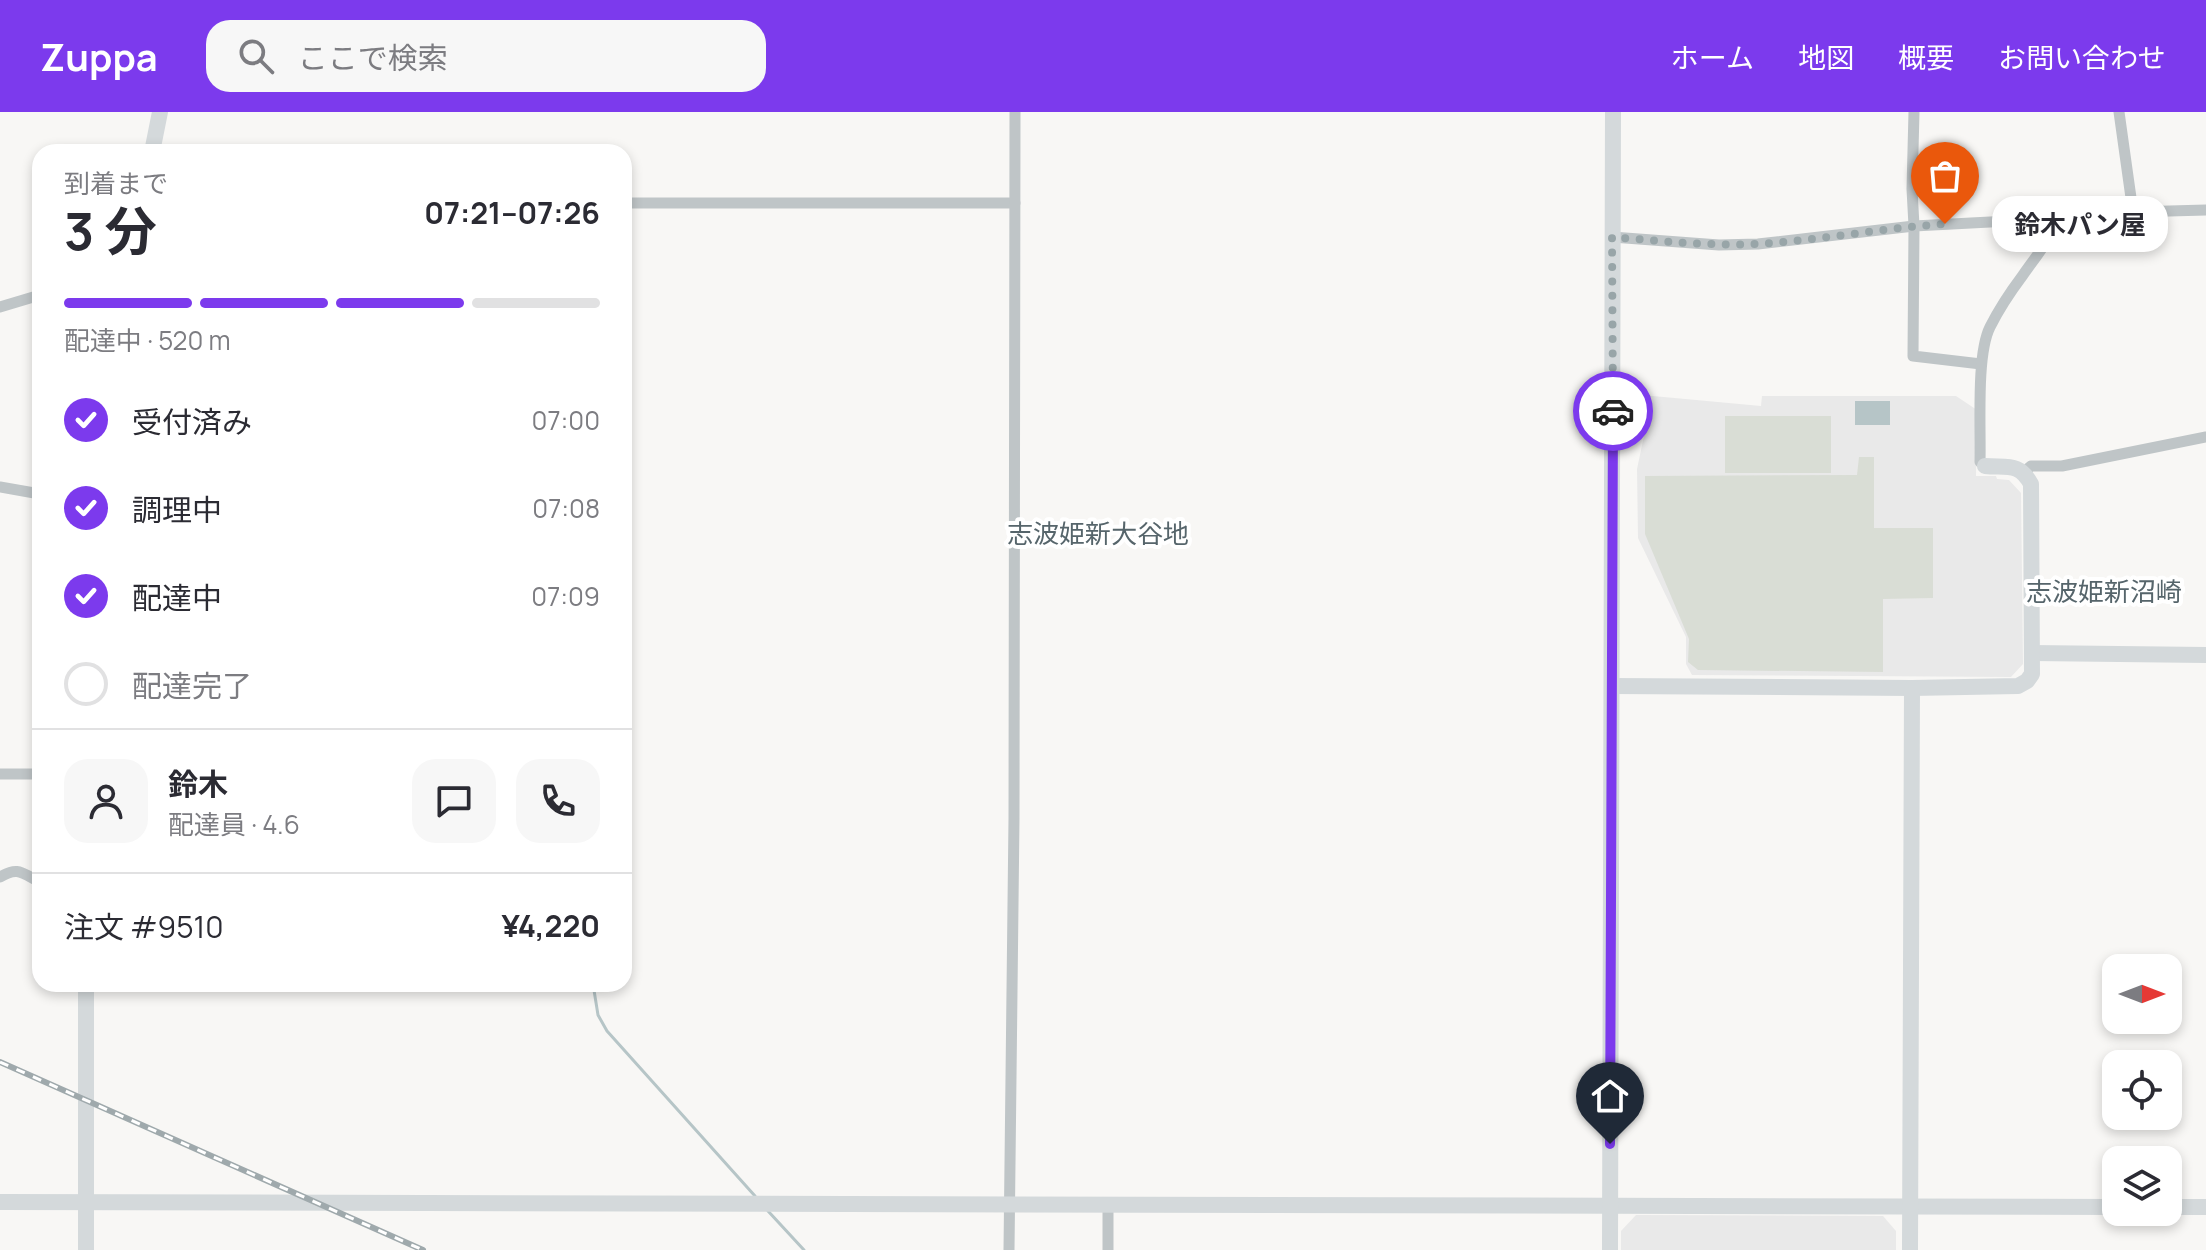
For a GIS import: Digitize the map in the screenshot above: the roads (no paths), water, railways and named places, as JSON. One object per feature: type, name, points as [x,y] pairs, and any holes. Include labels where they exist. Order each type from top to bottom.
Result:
[{"type":"street","points":[[154,144],[160,112]]},
{"type":"street","points":[[1009,1250],[1014,818],[1015,112]]},
{"type":"street","points":[[1610,1250],[1613,112]]},
{"type":"street","points":[[1914,112],[1913,356],[1981,364]]},
{"type":"street","points":[[2119,112],[2133,212]]},
{"type":"street","points":[[632,203],[1015,203]]},
{"type":"street","points":[[1612,237],[1719,245],[1758,244],[1914,226],[2206,210]]},
{"type":"street","points":[[1612,686],[1912,688],[2018,686],[2027,681],[2032,674],[2031,484],[2024,472],[2015,468],[1985,466],[1980,462],[1981,364],[1989,329],[2014,287],[2054,232],[2056,217]]},
{"type":"street","points":[[0,307],[32,297]]},
{"type":"street","points":[[2024,472],[2031,466],[2062,466],[2206,437]]},
{"type":"street","points":[[0,487],[32,493]]},
{"type":"street","points":[[2032,653],[2206,655]]},
{"type":"street","points":[[1910,1250],[1912,688]]},
{"type":"street","points":[[0,774],[32,774]]},
{"type":"street","points":[[0,877],[17,870],[32,878]]},
{"type":"street","points":[[86,992],[86,1250]]},
{"type":"street","points":[[0,1202],[2102,1207]]},
{"type":"street","points":[[1108,1204],[1108,1250]]},
{"type":"street","points":[[2182,1207],[2206,1207]]},
{"type":"waterway","points":[[594,992],[598,1015],[607,1031],[755,1196]]},
{"type":"waterway","points":[[768,1211],[804,1250]]},
{"type":"railway","points":[[0,1062],[423,1250]]},
{"type":"place","name":"鈴木パン屋","points":[[1945,224]]},
{"type":"district","name":"志波姫新大谷地","points":[[1098,533]]},
{"type":"district","name":"志波姫新沼崎","points":[[2104,591]]}]
